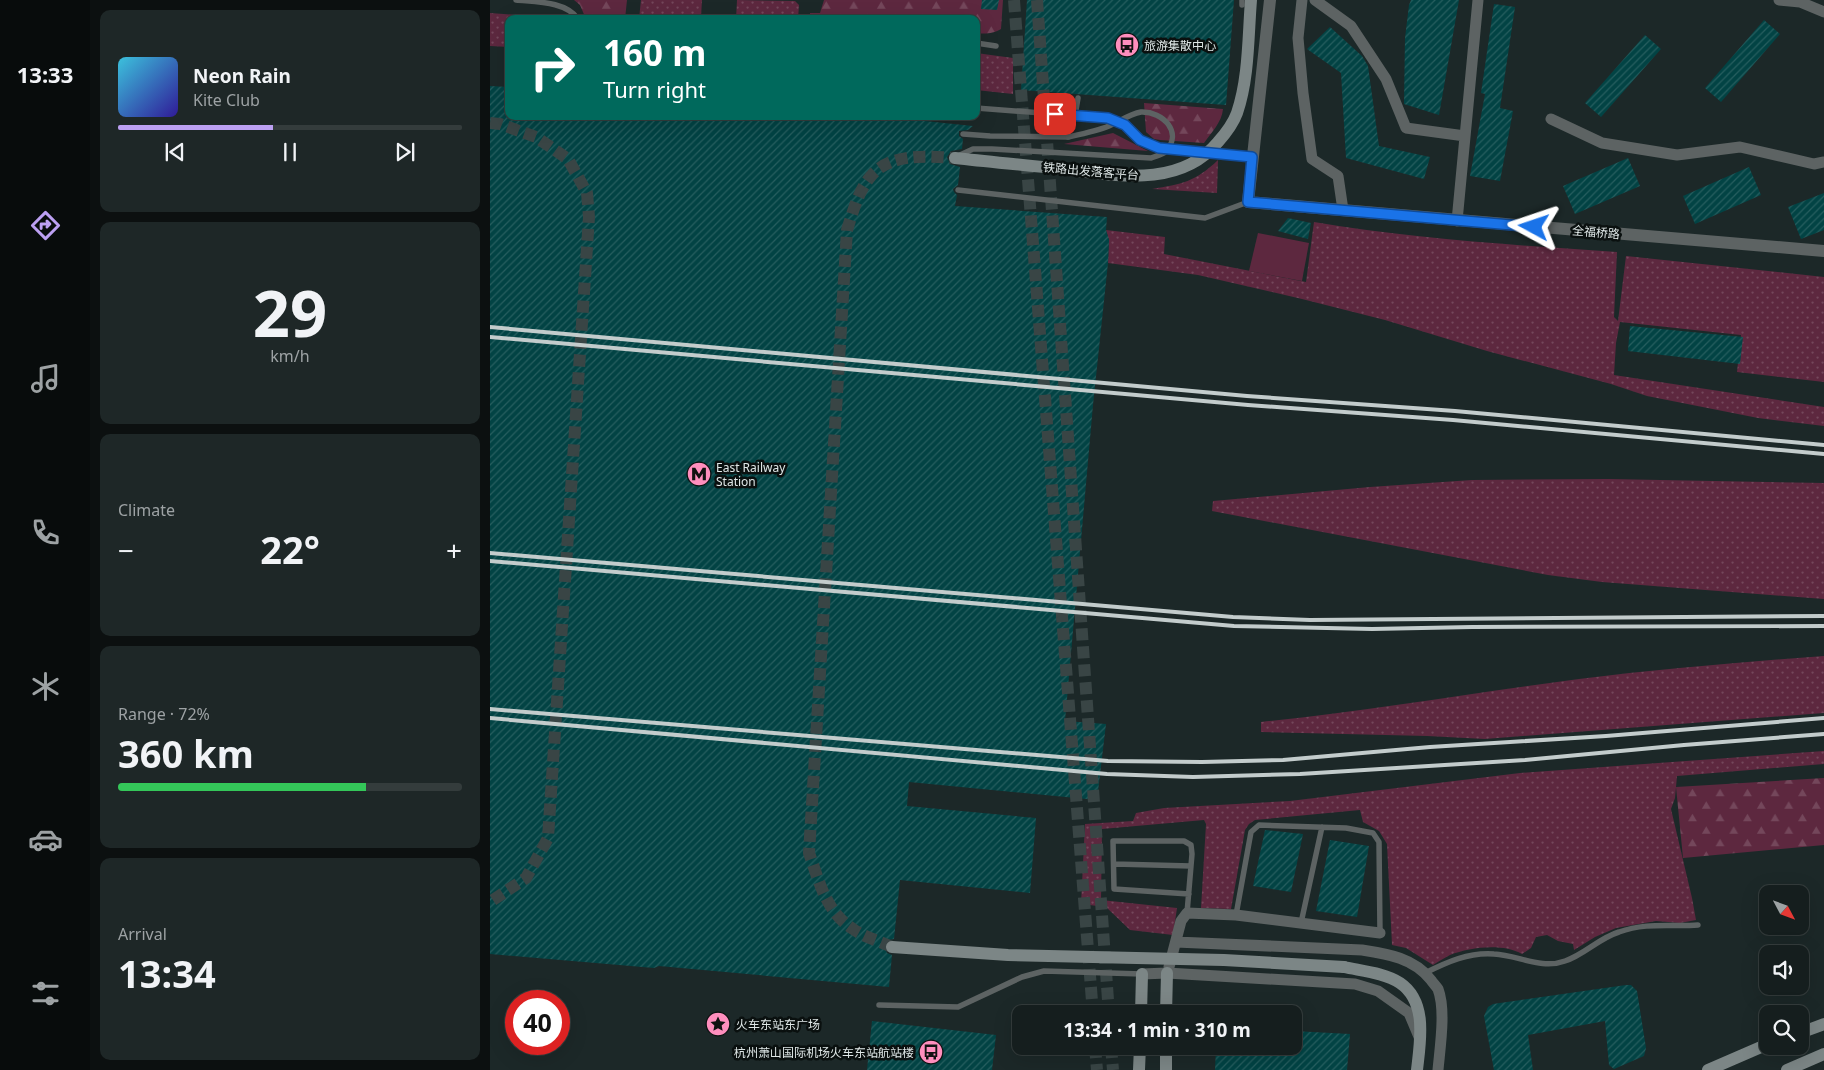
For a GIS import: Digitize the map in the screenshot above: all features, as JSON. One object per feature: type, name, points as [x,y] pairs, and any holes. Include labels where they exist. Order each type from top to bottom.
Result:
[{"type":"main road","name":"铁路出发落客平台","points":[[955,158],[1126,176],[1164,174],[1186,168],[1200,160],[1214,147],[1227,132],[1236,115],[1245,76],[1245,2]]},
{"type":"main road","points":[[892,947],[1008,955],[1224,960],[1344,967],[1383,976],[1401,984],[1414,999],[1420,1014],[1417,1070]]},
{"type":"main road","points":[[1166,1005],[1167,973]]},
{"type":"main road","points":[[1141,1005],[1142,974]]},
{"type":"main road","points":[[1809,1029],[1824,1024]]},
{"type":"main road","points":[[1708,1070],[1759,1048]]},
{"type":"main road","points":[[1786,1070],[1824,1054]]},
{"type":"main road","points":[[1139,1070],[1140,1055]]},
{"type":"main road","points":[[1166,1055],[1166,1070]]},
{"type":"street","points":[[1248,202],[1270,0]]},
{"type":"street","points":[[1302,0],[1298,38],[1312,159],[1338,176],[1343,210]]},
{"type":"street","points":[[1315,0],[1351,26],[1386,79],[1406,128],[1465,136]]},
{"type":"street","points":[[1458,220],[1478,0]]},
{"type":"street","points":[[1778,0],[1800,2],[1824,12]]},
{"type":"street","points":[[1551,119],[1602,142],[1677,155],[1740,148],[1814,164],[1824,162]]},
{"type":"street","name":"全福桥路","points":[[1248,202],[1824,251]]},
{"type":"street","points":[[1167,973],[1181,921],[1187,913],[1236,915],[1380,933]]},
{"type":"street","points":[[1176,942],[1362,950],[1384,953],[1407,960],[1425,973],[1437,989],[1441,1008],[1438,1070]]},
{"type":"street","points":[[1142,974],[1167,973],[1355,984],[1378,991],[1409,1013],[1420,1041]]},
{"type":"lane","points":[[516,0],[565,8],[576,15]]},
{"type":"lane","points":[[980,44],[996,46]]},
{"type":"lane","points":[[1075,116],[1078,98]]},
{"type":"lane","points":[[980,108],[1108,118],[1125,125],[1140,140],[1159,148],[1252,157]]},
{"type":"lane","points":[[955,158],[973,149],[992,149],[1151,158],[1165,153],[1173,139],[1172,131],[1165,119],[1152,112],[1140,112],[1108,126],[1068,137],[963,134]]},
{"type":"lane","points":[[958,190],[1205,218],[1248,202]]},
{"type":"lane","points":[[1236,915],[1251,832],[1259,825],[1346,828],[1373,833],[1379,842],[1380,933]]},
{"type":"lane","points":[[1301,923],[1322,827]]},
{"type":"lane","points":[[1187,913],[1189,894],[1191,866],[1191,845],[1184,841],[1113,841],[1114,888],[1189,894]]},
{"type":"lane","points":[[1114,864],[1191,866]]},
{"type":"lane","points":[[1425,973],[1452,960],[1474,954],[1512,956],[1530,962],[1547,964],[1565,962],[1618,932],[1661,924],[1679,927],[1698,925]]},
{"type":"lane","points":[[879,1005],[958,1007],[1022,977],[1044,971],[1142,974]]},
{"type":"green space","points":[[574,0],[627,0],[625,15],[584,15],[580,5]]},
{"type":"green space","points":[[641,0],[702,0],[701,15],[639,15]]},
{"type":"green space","points":[[737,0],[795,1],[799,5],[798,15],[736,15]]},
{"type":"green space","points":[[824,0],[1003,0],[1001,29],[989,33],[980,33],[980,15],[810,15],[810,13],[820,13]]},
{"type":"green space","points":[[490,13],[517,15],[505,15],[505,47],[490,46]]},
{"type":"green space","points":[[980,54],[1013,58],[1013,94],[980,90]]},
{"type":"green space","points":[[1144,103],[1223,109],[1218,123],[1204,143],[1160,140],[1154,139],[1146,132]]},
{"type":"green space","points":[[1113,133],[1148,151],[1064,144]]},
{"type":"green space","points":[[1218,160],[1217,193],[1152,189],[1195,178]]},
{"type":"green space","points":[[1314,222],[1427,237],[1617,252],[1614,317],[1618,321],[1626,256],[1824,277],[1824,382],[1737,372],[1741,335],[1620,322],[1616,343],[1614,375],[1824,407],[1824,426],[1758,418],[1647,396],[1385,320],[1302,299],[1198,275],[1108,263],[1109,240],[1106,230],[1165,237],[1164,254],[1306,282]]},
{"type":"green space","points":[[1258,233],[1309,243],[1302,281],[1249,271]]},
{"type":"green space","points":[[1608,479],[1824,483],[1824,599],[1602,582],[1548,575],[1212,511],[1213,501],[1370,487],[1472,480]]},
{"type":"green space","points":[[1824,656],[1824,713],[1485,739],[1261,732],[1261,722],[1579,679]]},
{"type":"green space","points":[[1824,751],[1824,764],[1677,776],[1675,798],[1671,809],[1696,920],[1680,923],[1656,921],[1616,928],[1595,937],[1574,950],[1573,944],[1558,941],[1547,935],[1536,937],[1531,948],[1522,954],[1506,948],[1477,948],[1450,955],[1433,965],[1406,948],[1392,945],[1387,844],[1379,831],[1363,822],[1360,810],[1255,820],[1249,824],[1245,830],[1231,909],[1201,908],[1206,824],[1204,820],[1102,829],[1101,900],[1177,908],[1173,935],[1130,930],[1106,907],[1081,904],[1085,824],[1133,821],[1136,813],[1164,808],[1290,801],[1520,773]]},
{"type":"green space","points":[[1824,778],[1824,845],[1683,858],[1676,787]]},
{"type":"building","points":[[982,0],[999,0],[997,10],[981,9]]},
{"type":"building","name":"旅游集散中心","points":[[1027,0],[1234,0],[1226,105],[1021,90]]},
{"type":"building","points":[[1411,0],[1459,0],[1439,115],[1404,104],[1405,38]]},
{"type":"building","points":[[1494,4],[1515,7],[1500,108],[1513,111],[1500,181],[1470,176],[1485,94],[1481,93]]},
{"type":"building","points":[[1764,20],[1780,34],[1721,102],[1705,88]]},
{"type":"building","points":[[1330,27],[1362,56],[1368,66],[1379,146],[1430,157],[1424,179],[1346,158],[1341,73],[1307,49]]},
{"type":"building","points":[[1645,35],[1661,49],[1601,117],[1585,103]]},
{"type":"building","points":[[490,86],[505,87],[505,120],[915,120],[973,126],[968,130],[959,131],[959,136],[963,139],[962,149],[951,151],[947,157],[950,164],[960,167],[958,185],[953,189],[957,195],[955,206],[1107,217],[1108,263],[1093,405],[1065,721],[1106,724],[1097,800],[909,782],[907,806],[1036,818],[1030,893],[900,880],[894,939],[888,940],[884,946],[887,953],[892,955],[889,987],[659,966],[654,968],[490,954]]},
{"type":"building","points":[[1628,158],[1640,186],[1575,214],[1563,186]]},
{"type":"building","points":[[1749,167],[1761,195],[1695,224],[1683,196]]},
{"type":"building","points":[[1824,193],[1824,230],[1801,239],[1788,207]]},
{"type":"building","points":[[1288,218],[1311,223],[1308,239],[1278,231]]},
{"type":"building","points":[[1630,326],[1743,337],[1740,364],[1628,351]]},
{"type":"building","points":[[1265,830],[1303,834],[1291,892],[1253,886]]},
{"type":"building","points":[[1330,840],[1369,846],[1357,917],[1316,911]]},
{"type":"building","points":[[1631,985],[1637,991],[1646,1048],[1644,1056],[1614,1069],[1609,1065],[1605,1021],[1528,1035],[1533,1070],[1494,1070],[1484,1016],[1488,1007],[1493,1004]]},
{"type":"building","name":"杭州萧山国际机场火车东站航站楼","points":[[872,1021],[996,1035],[992,1070],[867,1070]]},
{"type":"building","points":[[1302,1031],[1350,1034],[1347,1070],[1215,1070],[1216,1055],[1302,1055]]},
{"type":"tunnel","points":[[1014,0],[1092,1005]]},
{"type":"tunnel","points":[[1037,0],[1108,1005]]},
{"type":"tunnel","points":[[490,123],[500,124],[536,137],[568,159],[587,193],[589,217],[548,838],[526,878],[490,902]]},
{"type":"tunnel","points":[[892,947],[857,932],[836,914],[820,885],[809,853],[847,230],[856,202],[866,182],[879,169],[888,163],[910,158],[955,158]]},
{"type":"tunnel","points":[[1096,1055],[1097,1070]]},
{"type":"tunnel","points":[[1112,1055],[1113,1070]]},
{"type":"railway","points":[[490,327],[1247,396],[1455,411],[1824,445]]},
{"type":"railway","points":[[490,337],[1248,405],[1453,420],[1824,454]]},
{"type":"railway","points":[[490,553],[1233,617],[1310,620],[1824,616]]},
{"type":"railway","points":[[490,561],[1234,626],[1372,629],[1824,626]]},
{"type":"railway","points":[[490,709],[1108,761],[1202,762],[1283,760],[1430,747],[1606,736],[1824,718]]},
{"type":"railway","points":[[490,718],[1107,774],[1193,777],[1300,774],[1525,760],[1824,734]]},
{"type":"place","name":"旅游集散中心","points":[[1127,45]]},
{"type":"place","name":"East Railway Station","points":[[699,474]]},
{"type":"place","name":"火车东站东广场","points":[[718,1024]]},
{"type":"place","name":"杭州萧山国际机场火车东站航站楼","points":[[931,1052]]},
{"type":"route","points":[[1055,114],[1108,118],[1125,125],[1140,140],[1159,148],[1252,157],[1248,202],[1534,227]]}]
